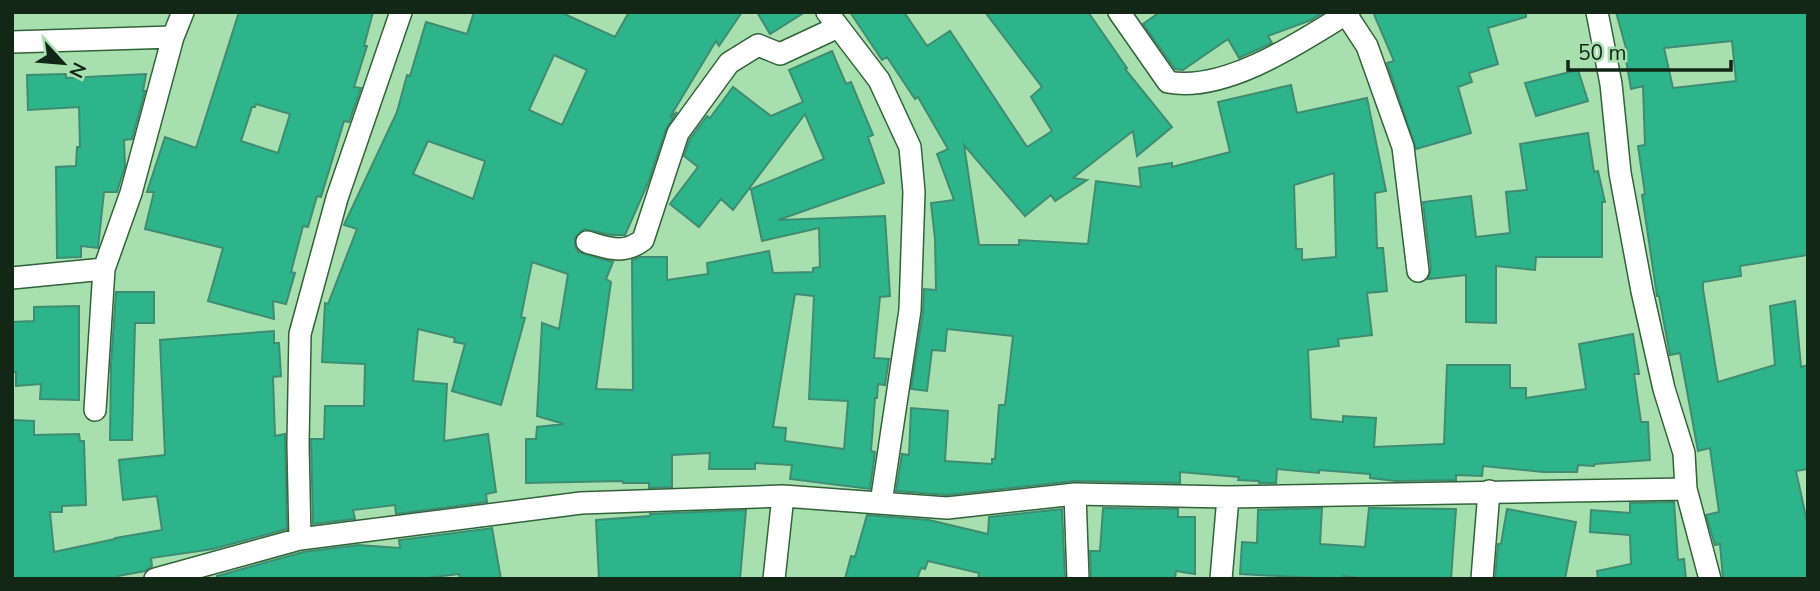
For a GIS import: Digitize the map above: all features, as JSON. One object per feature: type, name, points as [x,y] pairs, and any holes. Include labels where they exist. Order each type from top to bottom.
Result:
[{"type":"street","points":[[95,410],[104,269],[131,193],[173,37],[183,12]]},
{"type":"street","points":[[300,539],[300,334],[337,198],[401,12]]},
{"type":"street","points":[[1119,12],[1168,82],[1185,86],[1251,69],[1348,13],[1367,46],[1403,146],[1418,271]]},
{"type":"street","points":[[1597,12],[1611,84],[1620,173],[1637,265],[1664,389],[1684,453],[1686,489],[1710,579]]},
{"type":"street","points":[[587,242],[629,250],[643,240],[678,133],[729,63],[758,45],[780,54],[833,19],[879,80],[910,147],[914,192],[910,310],[881,503]]},
{"type":"street","points":[[12,42],[173,37]]},
{"type":"street","points":[[12,278],[104,269]]},
{"type":"street","points":[[155,579],[300,539],[580,503],[783,496],[947,508],[1075,494],[1228,497],[1686,489]]},
{"type":"street","points":[[1482,579],[1489,491]]},
{"type":"street","points":[[1075,494],[1078,579]]},
{"type":"street","points":[[774,579],[783,496]]},
{"type":"street","points":[[1221,579],[1228,497]]},
{"type":"building","points":[[239,12],[373,12],[364,46],[367,46],[354,87],[361,88],[349,122],[344,121],[321,197],[317,196],[308,227],[303,226],[291,272],[295,273],[286,304],[273,301],[274,319],[208,301],[223,248],[145,229],[154,192],[147,192],[165,137],[196,148]],"holes":[[[256,104],[290,114],[278,153],[241,141],[252,107]]]},
{"type":"building","points":[[474,12],[560,12],[615,37],[629,12],[742,12],[719,46],[716,41],[670,117],[677,112],[666,129],[648,183],[625,235],[584,229],[575,238],[578,252],[613,262],[606,279],[611,282],[596,389],[633,390],[632,260],[640,257],[667,257],[667,280],[708,274],[707,263],[769,251],[773,273],[813,272],[813,268],[820,267],[819,228],[762,241],[751,189],[824,159],[805,114],[733,210],[721,199],[699,227],[670,204],[698,167],[684,156],[690,139],[733,87],[771,116],[803,102],[789,70],[832,51],[846,84],[851,82],[873,135],[868,137],[884,183],[778,220],[885,216],[890,296],[880,297],[874,358],[889,359],[885,385],[878,384],[875,398],[871,451],[875,452],[870,489],[790,479],[792,465],[755,463],[755,469],[709,469],[710,453],[672,455],[672,487],[649,488],[649,483],[623,481],[526,483],[526,439],[536,439],[537,427],[564,424],[537,416],[542,323],[559,329],[568,274],[532,262],[521,317],[525,318],[501,405],[452,391],[465,344],[454,342],[455,338],[418,329],[413,381],[447,384],[444,441],[488,434],[496,492],[486,494],[487,502],[396,514],[395,505],[353,510],[355,519],[313,524],[311,439],[324,439],[325,406],[364,406],[365,364],[322,362],[325,303],[328,304],[357,229],[344,225],[397,112],[426,22],[467,34]],"holes":[[[554,55],[587,70],[562,125],[529,110]],[[428,141],[485,161],[473,199],[413,174]],[[795,294],[814,296],[809,399],[848,401],[844,449],[785,441],[786,428],[773,427]]]},
{"type":"building","points":[[757,12],[805,12],[770,34]]},
{"type":"building","points":[[850,12],[904,12],[927,46],[950,31],[1027,147],[1052,131],[1031,97],[1042,87],[985,12],[1088,12],[1127,68],[1125,69],[1172,127],[1137,156],[1133,131],[1073,178],[1087,180],[1055,201],[1051,195],[1025,216],[964,145],[979,245],[1019,245],[1019,240],[1088,244],[1096,181],[1141,187],[1139,168],[1172,163],[1172,167],[1230,152],[1218,102],[1291,85],[1297,113],[1367,98],[1386,191],[1375,193],[1377,248],[1383,248],[1387,291],[1367,293],[1372,335],[1338,339],[1339,346],[1308,350],[1311,419],[1343,422],[1343,416],[1376,418],[1374,447],[1444,444],[1447,365],[1510,365],[1510,388],[1526,388],[1526,398],[1586,389],[1579,344],[1633,334],[1639,374],[1634,374],[1641,422],[1648,422],[1650,460],[1594,466],[1578,465],[1577,472],[1543,472],[1483,466],[1482,476],[1456,475],[1456,480],[1396,481],[1370,478],[1370,474],[1277,469],[1276,483],[1180,472],[1180,483],[1074,481],[947,495],[896,491],[902,454],[909,455],[911,408],[948,411],[945,461],[992,464],[992,459],[995,459],[999,405],[1005,405],[1013,336],[947,329],[945,351],[932,350],[927,391],[911,389],[924,289],[936,290],[931,203],[954,200],[937,154],[948,149],[918,97],[915,99],[887,57],[882,60]],"holes":[[[1334,173],[1336,257],[1302,260],[1302,249],[1296,249],[1294,185]]]},
{"type":"building","points":[[1160,12],[1324,12],[1311,20],[1268,36],[1272,43],[1239,58],[1228,39],[1183,70],[1175,69],[1143,24]]},
{"type":"building","points":[[1373,12],[1526,12],[1526,17],[1488,28],[1498,64],[1469,73],[1472,82],[1458,87],[1471,133],[1416,149],[1387,63],[1394,61]]},
{"type":"building","points":[[1616,12],[1808,12],[1808,255],[1740,266],[1741,276],[1703,282],[1703,289],[1718,382],[1775,365],[1770,306],[1795,301],[1801,367],[1808,365],[1808,469],[1796,471],[1808,526],[1808,579],[1723,579],[1720,544],[1715,545],[1706,515],[1719,512],[1710,448],[1698,451],[1680,353],[1670,355],[1657,296],[1642,195],[1645,194],[1638,146],[1645,145],[1643,86],[1631,89],[1626,48]],"holes":[[[1732,41],[1736,81],[1673,88],[1664,48]]]},
{"type":"building","points":[[1578,70],[1588,101],[1536,116],[1525,83]]},
{"type":"building","points":[[66,74],[66,78],[146,74],[145,91],[132,139],[124,140],[125,166],[117,192],[104,192],[98,248],[81,246],[81,257],[57,258],[56,167],[76,166],[77,147],[80,147],[79,107],[28,110],[27,75]]},
{"type":"building","points":[[1588,133],[1594,172],[1598,171],[1605,202],[1602,202],[1602,257],[1536,257],[1535,270],[1496,266],[1496,323],[1466,322],[1466,275],[1428,279],[1431,269],[1423,202],[1471,196],[1476,237],[1510,233],[1506,192],[1527,190],[1520,144]]},
{"type":"building","points":[[116,292],[154,292],[154,323],[135,323],[132,440],[110,440]]},
{"type":"building","points":[[79,306],[79,400],[40,399],[41,384],[16,386],[16,372],[12,372],[12,322],[34,321],[34,307]]},
{"type":"building","points":[[274,331],[274,343],[279,343],[281,376],[273,377],[275,436],[285,434],[287,529],[213,549],[151,558],[152,566],[145,571],[118,576],[119,579],[12,579],[12,420],[34,421],[34,435],[79,434],[80,441],[84,441],[86,505],[62,506],[62,512],[50,512],[54,552],[162,530],[157,496],[123,500],[119,460],[165,455],[160,340]]},
{"type":"building","points":[[1674,502],[1678,560],[1684,559],[1686,579],[1598,579],[1597,571],[1631,564],[1630,535],[1590,532],[1591,510],[1630,513],[1630,503]]},
{"type":"building","points":[[1103,508],[1178,509],[1178,517],[1195,517],[1195,574],[1176,571],[1175,579],[1091,579],[1090,551],[1100,551]]},
{"type":"building","points":[[1322,508],[1320,544],[1365,547],[1369,508],[1456,509],[1451,579],[1369,579],[1343,576],[1343,579],[1333,579],[1240,574],[1242,542],[1257,543],[1258,510]]},
{"type":"building","points":[[1062,509],[1065,579],[978,579],[979,573],[928,561],[925,569],[921,568],[917,579],[845,579],[851,556],[855,557],[867,515],[929,520],[988,534],[989,517]]},
{"type":"building","points":[[1507,509],[1576,522],[1565,579],[1495,579],[1498,544],[1501,544]]},
{"type":"building","points":[[746,510],[740,579],[599,579],[596,520],[650,514]]},
{"type":"building","points":[[492,528],[501,579],[460,579],[459,574],[418,579],[217,579],[217,576],[303,552],[358,545],[400,548],[399,540]]}]
